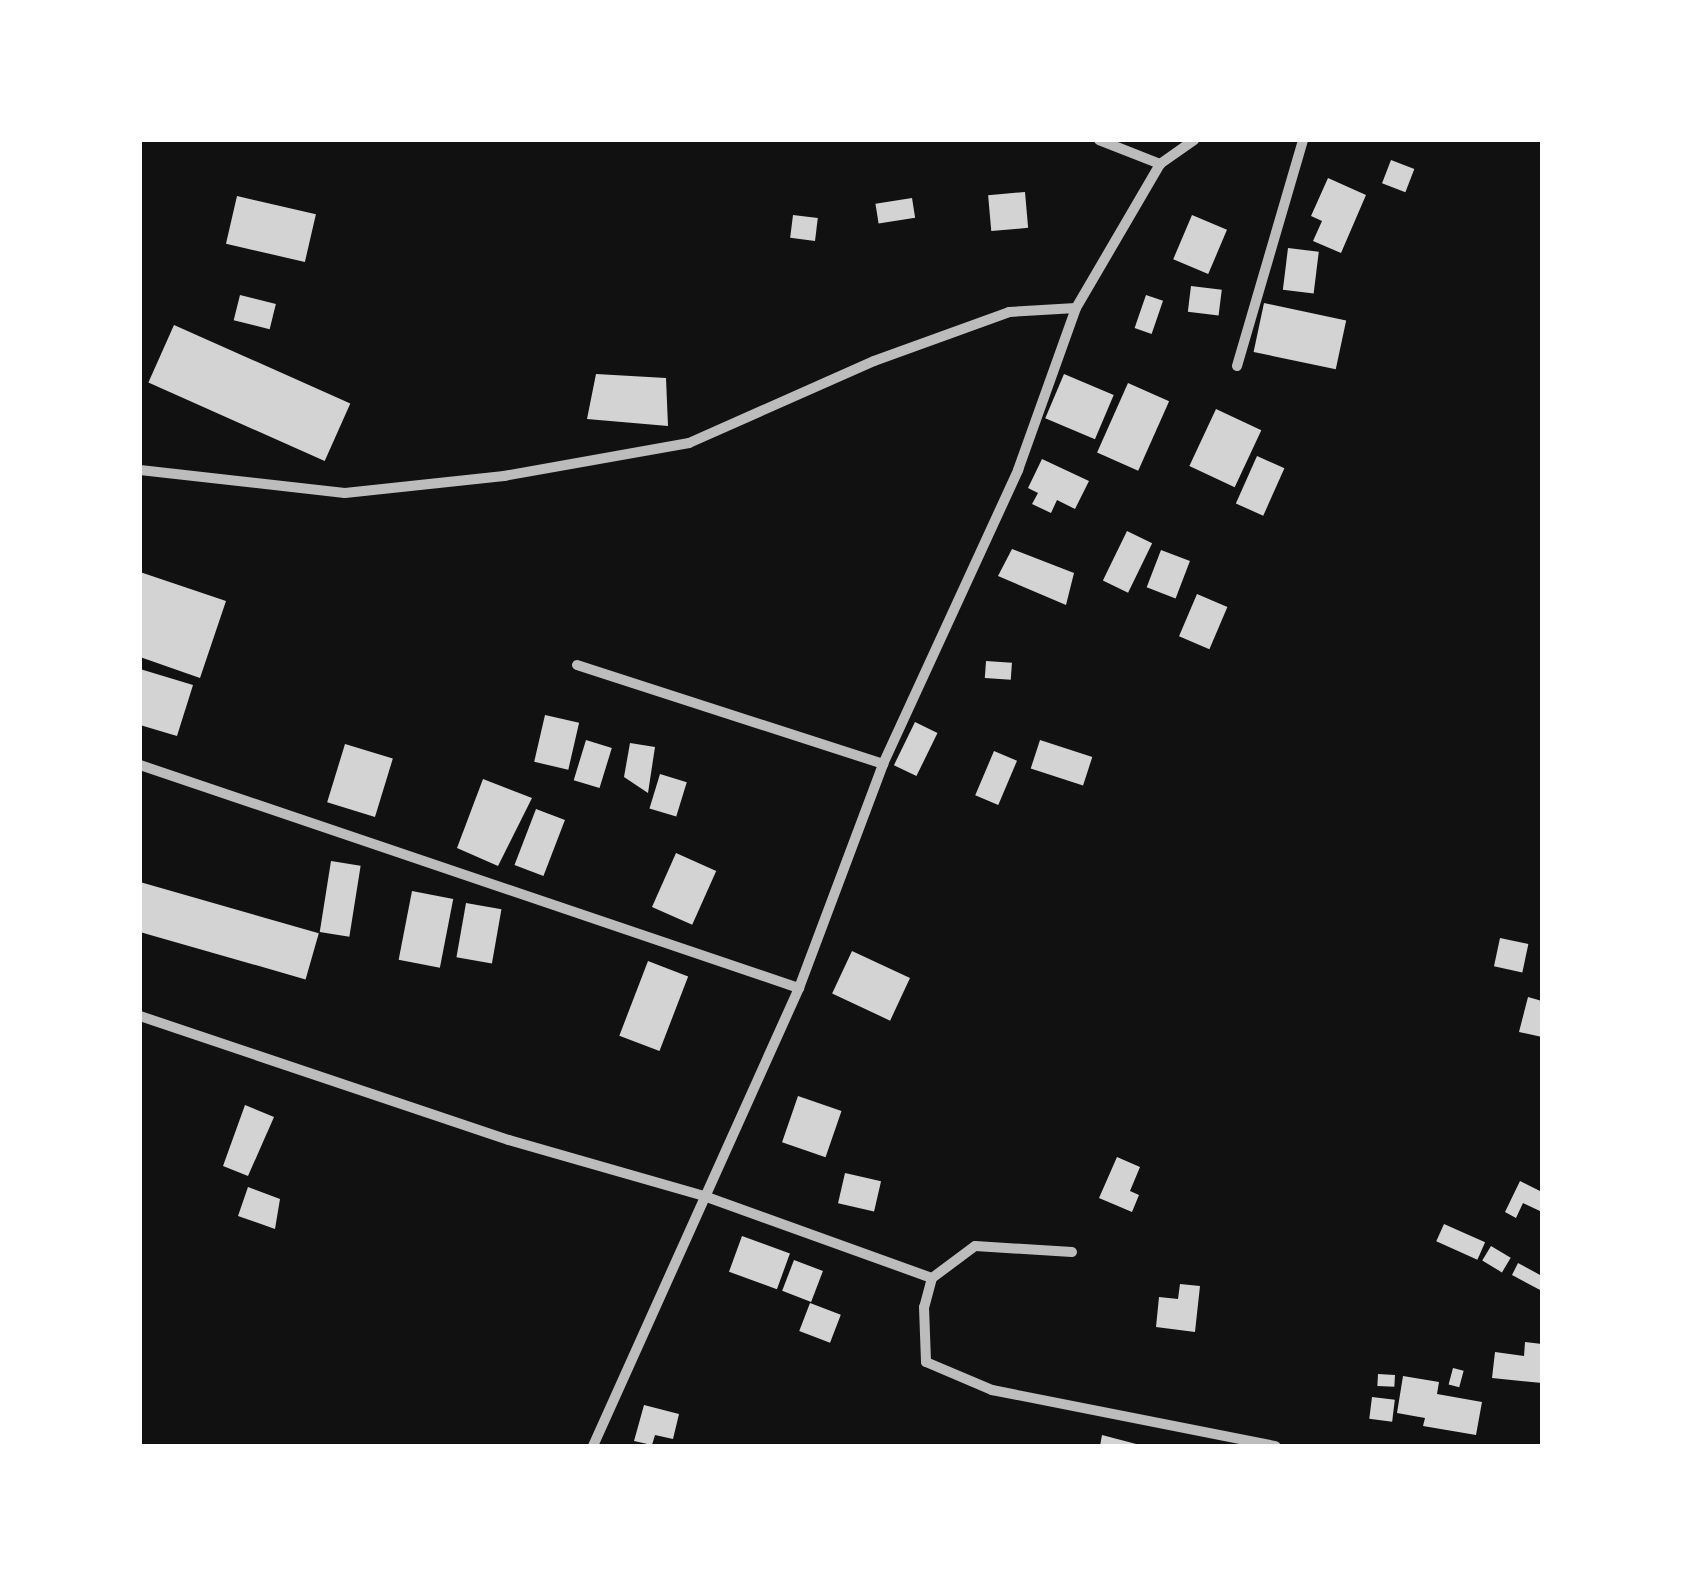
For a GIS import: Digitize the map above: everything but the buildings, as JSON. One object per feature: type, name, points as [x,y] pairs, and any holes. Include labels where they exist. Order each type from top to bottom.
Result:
[{"type":"street","points":[[1099,140],[1160,164]]},
{"type":"street","points":[[593,1446],[800,988],[883,764],[1018,470],[1076,308],[1160,164],[1194,140]]},
{"type":"street","points":[[1237,366],[1303,140]]},
{"type":"street","points":[[140,470],[345,493],[504,476],[689,443],[874,361],[1009,312],[1076,308]]},
{"type":"street","points":[[577,665],[883,764]]},
{"type":"street","points":[[140,765],[800,988]]},
{"type":"street","points":[[140,1016],[509,1140],[704,1196],[932,1278]]},
{"type":"street","points":[[1072,1252],[975,1246],[932,1278],[924,1307],[926,1362],[992,1390],[1276,1446]]}]
